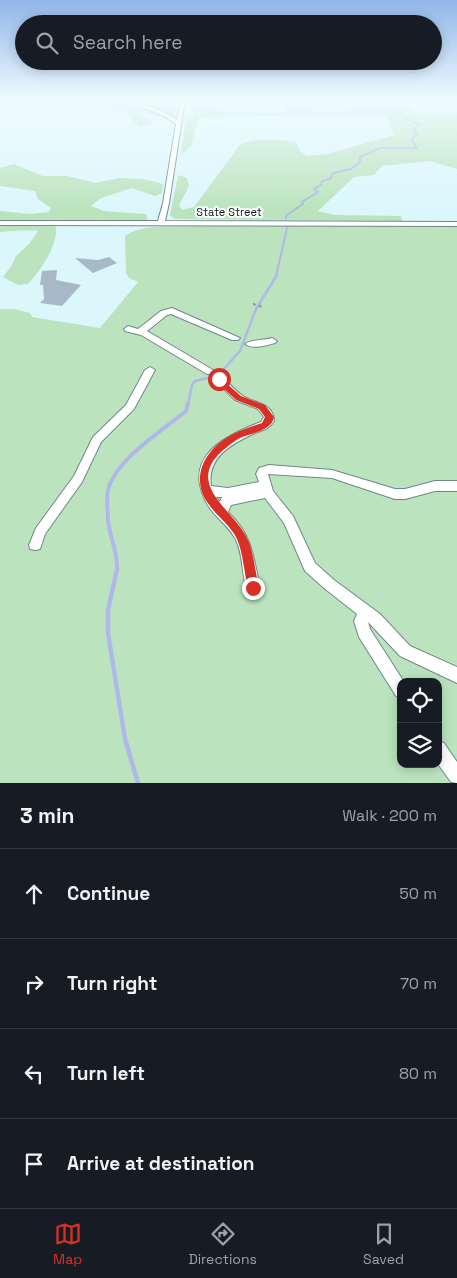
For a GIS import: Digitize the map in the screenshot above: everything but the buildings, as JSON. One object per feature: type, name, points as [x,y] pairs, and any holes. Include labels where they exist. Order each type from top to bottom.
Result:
[{"type":"street","points":[[161,223],[177,136]]},
{"type":"street","name":"State Street","points":[[0,223],[457,224]]},
{"type":"street","points":[[141,331],[164,313],[172,311],[235,338]]},
{"type":"street","points":[[128,329],[141,331],[210,372]]},
{"type":"street","points":[[250,344],[272,341]]},
{"type":"street","points":[[35,545],[40,532],[78,479],[94,444],[130,407],[150,370]]},
{"type":"street","points":[[219,379],[238,398],[262,407],[270,419],[265,425],[235,437],[218,450],[208,462],[204,471],[206,489],[212,502],[234,525],[242,538],[253,588]]},
{"type":"street","points":[[457,486],[436,486],[405,494],[394,494],[332,474],[275,470],[263,472],[267,489],[289,520],[310,567],[335,589],[365,611],[405,651],[457,675]]},
{"type":"street","points":[[206,489],[217,493],[267,489]]},
{"type":"street","points":[[222,513],[226,501],[267,489]]},
{"type":"street","points":[[365,611],[361,621],[364,632],[397,685]]},
{"type":"street","points":[[442,755],[457,776]]},
{"type":"path","points":[[253,304],[264,307]]},
{"type":"green space","points":[[184,136],[194,136],[191,146],[181,155]]},
{"type":"green space","points":[[392,136],[457,136],[457,169],[429,161],[382,166],[374,175],[354,177],[318,211],[335,215],[401,216],[402,221],[174,219],[170,215],[178,175],[187,178],[189,186],[179,205],[182,210],[194,207],[239,146],[245,143],[259,140],[282,140],[296,142],[300,151],[307,156],[328,154]]},
{"type":"green space","points":[[14,164],[43,176],[68,176],[95,183],[119,178],[143,179],[163,184],[162,193],[155,196],[132,188],[101,198],[91,206],[104,211],[146,214],[148,221],[0,221],[0,211],[30,214],[49,212],[51,208],[38,199],[35,191],[0,186],[0,168]]},
{"type":"green space","points":[[0,224],[51,225],[56,227],[51,250],[43,265],[28,284],[18,285],[3,277],[16,256],[29,244],[38,231],[0,232]]},
{"type":"green space","points":[[165,226],[457,226],[457,783],[0,783],[0,309],[15,309],[30,313],[32,317],[100,328],[138,282],[129,278],[126,273],[125,236],[139,230]]},
{"type":"waterway","points":[[286,218],[287,215],[303,204],[302,202],[318,192],[314,189],[321,185],[322,181],[330,179],[333,173],[351,169],[360,162],[360,157],[380,148],[417,148],[411,139],[415,136]]},
{"type":"waterway","points":[[276,276],[287,228]]},
{"type":"waterway","points":[[188,404],[192,385],[195,381],[212,377],[222,371],[240,351],[256,309],[277,275]]},
{"type":"waterway","points":[[117,569],[108,521],[107,494],[112,479],[141,446],[186,411],[188,403]]},
{"type":"waterway","points":[[117,569],[108,610],[108,633],[125,739],[138,783]]},
{"type":"route","points":[[219,379],[238,398],[262,407],[270,419],[265,425],[230,439],[208,462],[204,474],[206,489],[212,502],[234,525],[242,538],[253,588]]}]
